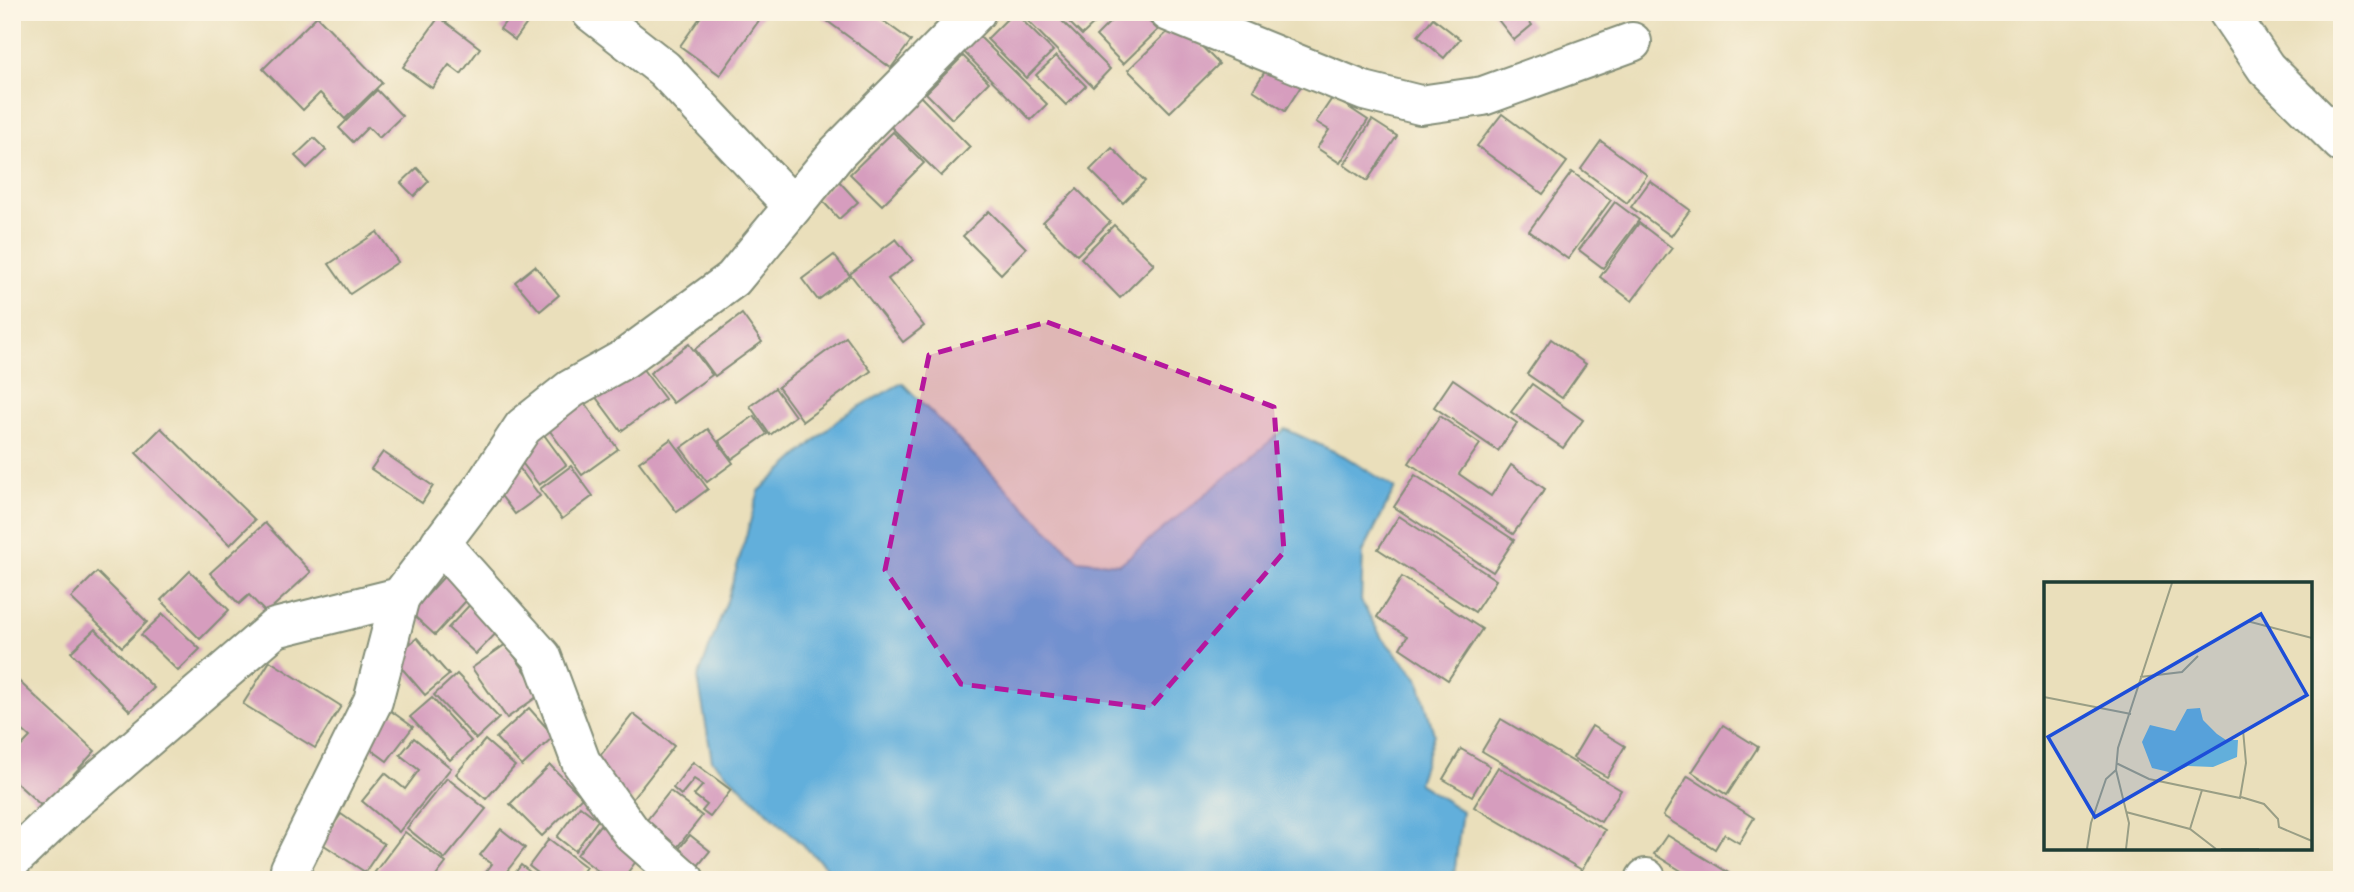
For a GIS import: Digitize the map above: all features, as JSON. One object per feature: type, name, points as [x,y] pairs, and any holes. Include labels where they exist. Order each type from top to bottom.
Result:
[{"type":"street","points":[[591,12],[664,69],[793,206]]},
{"type":"street","points":[[289,880],[290,869],[373,701],[400,597],[482,489],[523,427],[571,390],[624,359],[733,279],[838,152],[976,12]]},
{"type":"street","points":[[1169,12],[1364,91],[1420,105],[1483,96],[1632,42]]},
{"type":"street","points":[[2228,12],[2266,68],[2342,143]]},
{"type":"street","points":[[440,543],[542,657],[581,762],[632,833],[685,880]]},
{"type":"street","points":[[12,860],[72,803],[275,628],[400,597]]},
{"type":"highlighted area","points":[[1047,322],[1274,407],[1284,552],[1150,708],[961,684],[885,570],[929,355]]},
{"type":"water","points":[[902,383],[1078,560],[1120,564],[1285,429],[1344,456],[1395,488],[1363,552],[1361,601],[1382,638],[1418,678],[1434,734],[1418,783],[1462,811],[1454,876],[1461,880],[840,880],[712,760],[698,678],[728,598],[759,491],[841,417]]},
{"type":"building","points":[[513,12],[535,12],[515,40],[500,29]]},
{"type":"building","points":[[704,12],[765,12],[720,75],[680,46]]},
{"type":"building","points":[[815,12],[871,12],[911,41],[891,68]]},
{"type":"building","points":[[1014,12],[1053,51],[1026,78],[987,39]]},
{"type":"building","points":[[1019,12],[1053,12],[1110,69],[1093,87]]},
{"type":"building","points":[[1059,12],[1088,12],[1097,21],[1082,35]]},
{"type":"building","points":[[1120,12],[1139,12],[1158,30],[1123,64],[1096,36]]},
{"type":"building","points":[[1492,12],[1522,12],[1532,25],[1514,40]]},
{"type":"building","points":[[317,16],[382,83],[345,119],[320,93],[303,110],[263,69]]},
{"type":"building","points":[[439,17],[480,48],[461,74],[449,65],[432,88],[403,67]]},
{"type":"building","points":[[1433,18],[1460,39],[1444,58],[1418,36]]},
{"type":"building","points":[[1178,22],[1219,64],[1170,112],[1128,70]]},
{"type":"building","points":[[974,31],[1047,104],[1031,120],[958,46]]},
{"type":"building","points":[[963,56],[989,82],[952,119],[926,93]]},
{"type":"building","points":[[1056,56],[1086,86],[1066,105],[1036,75]]},
{"type":"building","points":[[1273,59],[1305,80],[1285,111],[1253,90]]},
{"type":"building","points":[[377,90],[402,116],[379,138],[368,127],[353,142],[339,128]]},
{"type":"building","points":[[919,95],[970,147],[941,176],[889,125]]},
{"type":"building","points":[[1333,97],[1368,120],[1340,163],[1317,148],[1329,130],[1316,122]]},
{"type":"building","points":[[1502,114],[1567,162],[1543,194],[1477,146]]},
{"type":"building","points":[[1372,120],[1397,136],[1367,181],[1344,165]]},
{"type":"building","points":[[893,132],[924,163],[882,205],[850,174]]},
{"type":"building","points":[[314,138],[326,150],[307,168],[295,156]]},
{"type":"building","points":[[1601,141],[1647,175],[1627,203],[1581,169]]},
{"type":"building","points":[[1112,148],[1145,181],[1123,203],[1090,170]]},
{"type":"building","points":[[417,168],[429,181],[414,196],[401,183]]},
{"type":"building","points":[[1572,172],[1611,200],[1568,259],[1529,231]]},
{"type":"building","points":[[837,179],[858,202],[839,219],[818,196]]},
{"type":"building","points":[[1650,181],[1690,210],[1671,236],[1631,207]]},
{"type":"building","points":[[1077,189],[1110,222],[1077,255],[1043,222]]},
{"type":"building","points":[[1615,202],[1639,220],[1603,268],[1579,250]]},
{"type":"building","points":[[989,211],[1026,248],[1001,274],[963,236]]},
{"type":"building","points":[[1639,223],[1672,248],[1632,301],[1600,277]]},
{"type":"building","points":[[1114,225],[1154,264],[1120,298],[1081,258]]},
{"type":"building","points":[[377,232],[398,262],[350,294],[329,264]]},
{"type":"building","points":[[896,239],[913,260],[888,279],[924,326],[903,342],[850,274]]},
{"type":"building","points":[[834,255],[850,276],[818,300],[802,279]]},
{"type":"building","points":[[535,266],[559,295],[540,311],[515,282]]},
{"type":"building","points":[[742,314],[762,342],[715,376],[695,349]]},
{"type":"building","points":[[846,337],[871,371],[803,421],[778,387]]},
{"type":"building","points":[[1551,339],[1586,364],[1562,398],[1527,374]]},
{"type":"building","points":[[689,344],[712,375],[673,403],[650,373]]},
{"type":"building","points":[[639,364],[665,399],[621,431],[595,396]]},
{"type":"building","points":[[1453,379],[1517,423],[1498,451],[1434,407]]},
{"type":"building","points":[[1532,384],[1583,420],[1563,448],[1511,412]]},
{"type":"building","points":[[775,388],[795,416],[770,435],[750,406]]},
{"type":"building","points":[[583,401],[618,449],[582,475],[547,427]]},
{"type":"building","points":[[754,416],[767,434],[732,459],[719,441]]},
{"type":"building","points":[[1440,416],[1480,444],[1459,474],[1491,496],[1511,465],[1545,489],[1513,534],[1409,463]]},
{"type":"building","points":[[161,428],[255,520],[230,545],[136,453]]},
{"type":"building","points":[[708,429],[733,463],[707,482],[681,448]]},
{"type":"building","points":[[542,432],[566,465],[539,485],[514,452]]},
{"type":"building","points":[[671,439],[708,489],[677,512],[639,462]]},
{"type":"building","points":[[383,452],[433,486],[422,503],[371,469]]},
{"type":"building","points":[[518,466],[540,496],[515,514],[493,485]]},
{"type":"building","points":[[571,466],[593,496],[562,519],[540,489]]},
{"type":"building","points":[[1415,475],[1514,540],[1493,572],[1394,507]]},
{"type":"building","points":[[1399,516],[1496,580],[1475,612],[1378,549]]},
{"type":"building","points":[[265,523],[311,572],[266,613],[249,595],[239,604],[210,573]]},
{"type":"building","points":[[450,570],[474,592],[435,635],[411,613]]},
{"type":"building","points":[[190,571],[229,610],[200,639],[161,600]]},
{"type":"building","points":[[97,572],[147,622],[122,647],[71,598]]},
{"type":"building","points":[[1402,577],[1482,629],[1448,680],[1400,648],[1407,636],[1377,617]]},
{"type":"building","points":[[477,597],[505,624],[476,654],[448,628]]},
{"type":"building","points":[[163,614],[200,649],[178,671],[141,635]]},
{"type":"building","points":[[95,629],[154,688],[130,711],[71,652]]},
{"type":"building","points":[[417,638],[449,675],[425,695],[393,658]]},
{"type":"building","points":[[506,644],[541,694],[507,718],[472,668]]},
{"type":"building","points":[[270,661],[341,706],[315,748],[243,704]]},
{"type":"building","points":[[457,674],[499,718],[476,739],[434,695]]},
{"type":"building","points":[[12,675],[95,751],[43,807],[12,779],[12,756],[30,737],[12,721]]},
{"type":"building","points":[[432,698],[471,741],[450,760],[410,717]]},
{"type":"building","points":[[529,708],[554,736],[522,766],[496,738]]},
{"type":"building","points":[[391,711],[413,727],[387,761],[365,745]]},
{"type":"building","points":[[633,714],[674,746],[630,802],[589,770]]},
{"type":"building","points":[[1501,719],[1621,790],[1601,822],[1482,751]]},
{"type":"building","points":[[1723,725],[1758,747],[1727,795],[1692,772]]},
{"type":"building","points":[[1592,726],[1625,746],[1607,777],[1573,758]]},
{"type":"building","points":[[414,738],[451,768],[399,832],[362,801],[385,773],[405,789],[419,770],[400,755]]},
{"type":"building","points":[[485,740],[515,766],[486,799],[456,774]]},
{"type":"building","points":[[1461,749],[1490,766],[1472,796],[1443,779]]},
{"type":"building","points":[[693,762],[731,790],[710,817],[702,811],[707,805],[694,795],[703,785],[694,779],[681,795],[673,788]]},
{"type":"building","points":[[550,765],[582,797],[542,836],[510,804]]},
{"type":"building","points":[[1498,767],[1605,830],[1582,870],[1474,807]]},
{"type":"building","points":[[1688,776],[1754,818],[1739,843],[1724,834],[1715,849],[1663,816]]},
{"type":"building","points":[[447,778],[486,809],[445,859],[407,828]]},
{"type":"building","points":[[670,791],[702,816],[671,855],[639,830]]},
{"type":"building","points":[[580,806],[598,820],[575,851],[557,837]]},
{"type":"building","points":[[341,814],[384,844],[365,872],[321,843]]},
{"type":"building","points":[[600,825],[640,856],[622,880],[610,880],[577,855]]},
{"type":"building","points":[[501,829],[525,848],[500,880],[480,880],[492,864],[480,855]]},
{"type":"building","points":[[405,832],[446,863],[433,880],[376,880],[372,876]]},
{"type":"building","points":[[690,835],[710,851],[693,872],[673,856]]},
{"type":"building","points":[[1667,835],[1740,880],[1696,880],[1654,854]]},
{"type":"building","points":[[549,839],[586,867],[577,880],[547,880],[529,866]]},
{"type":"building","points":[[521,865],[540,880],[510,880]]}]
